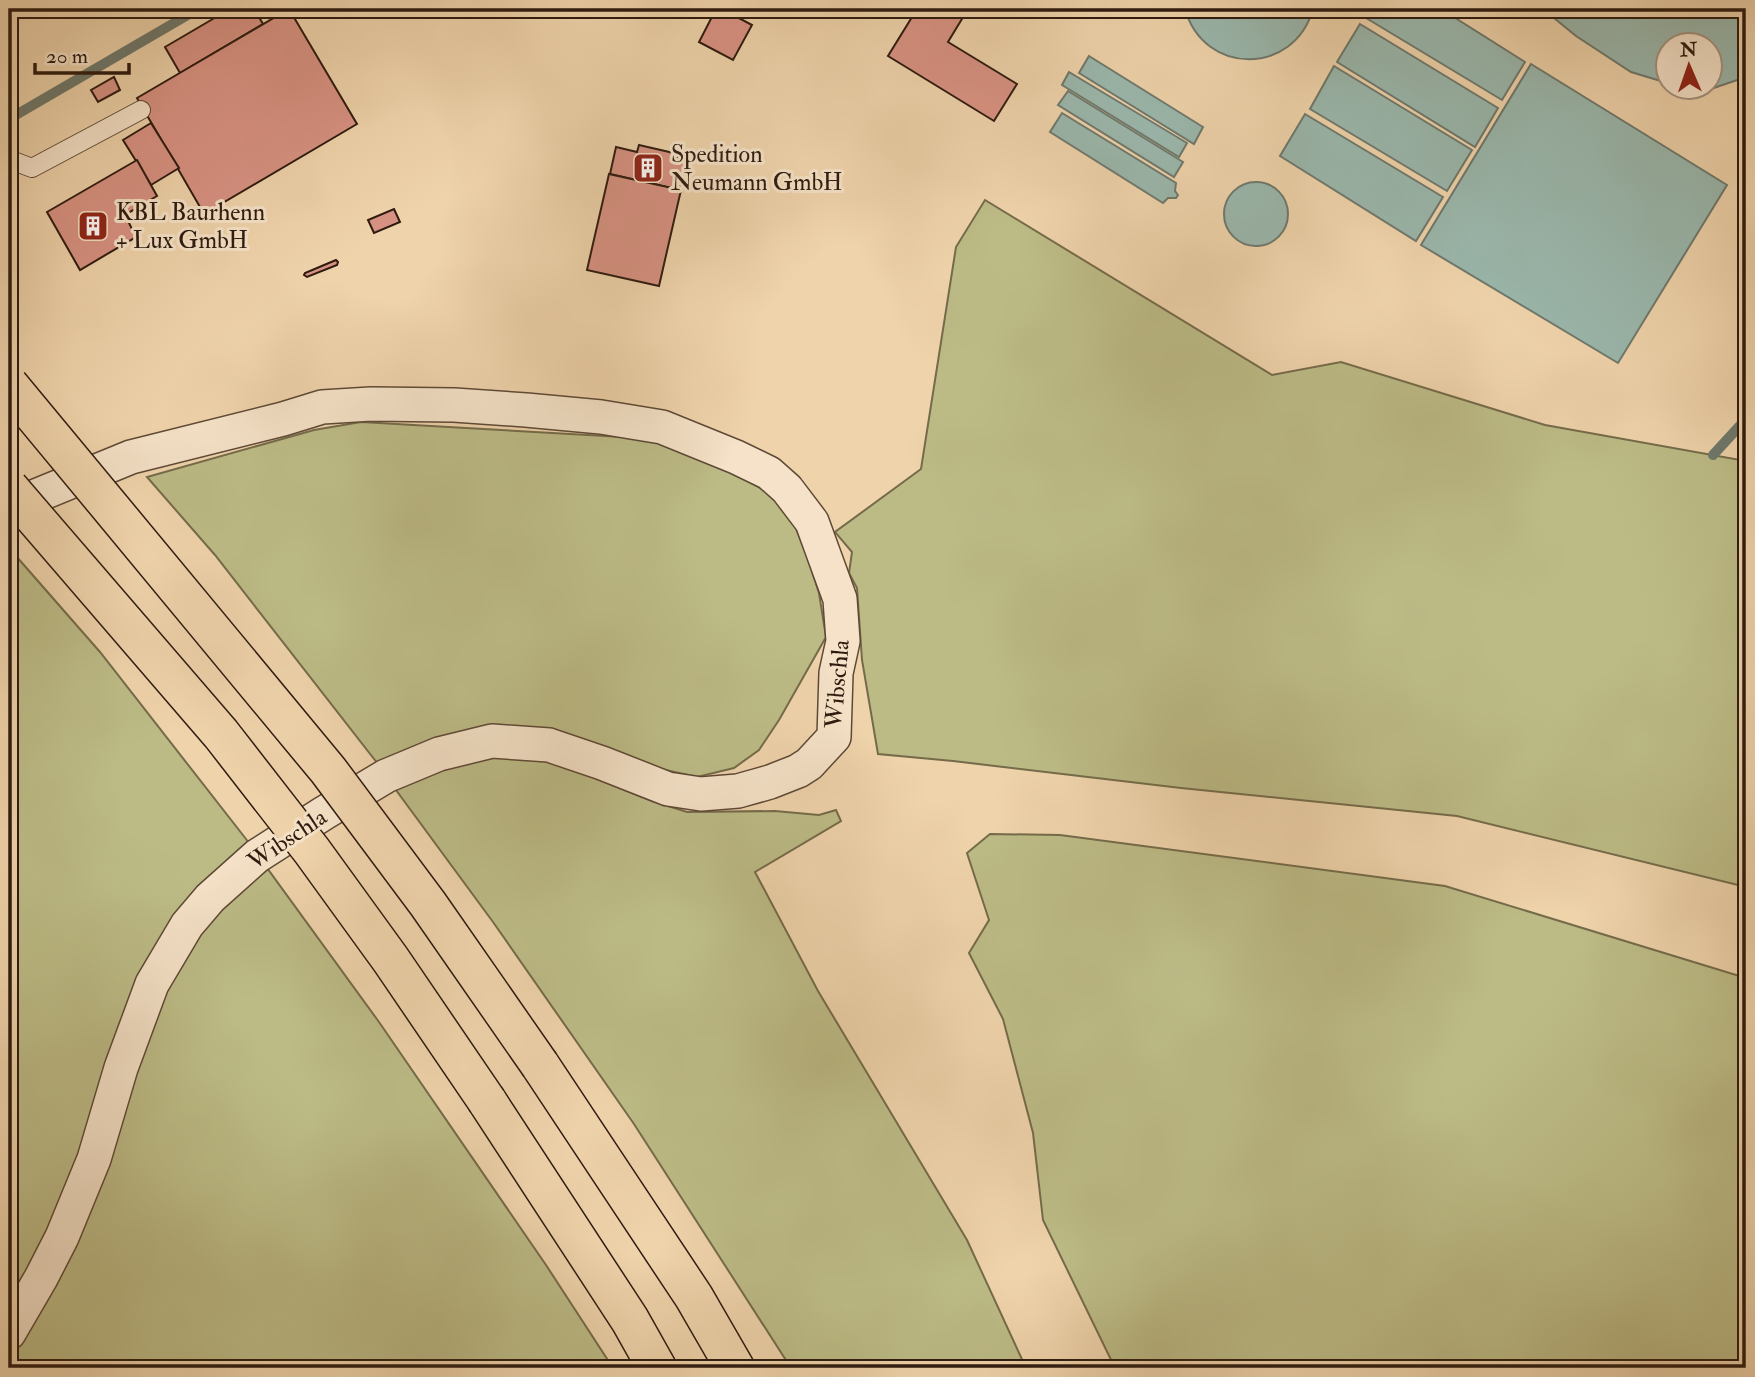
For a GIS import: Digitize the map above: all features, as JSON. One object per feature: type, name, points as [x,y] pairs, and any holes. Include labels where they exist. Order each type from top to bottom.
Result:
[{"type":"highway","points":[[9,385],[328,770],[428,904],[540,1065],[694,1297],[735,1368]]},
{"type":"highway","points":[[9,488],[230,745],[312,851],[391,960],[487,1101],[631,1320],[657,1368]]},
{"type":"street","name":"Wibschla","points":[[9,507],[131,457],[322,407],[371,404],[454,405],[625,421],[662,427],[736,457],[769,473],[788,489],[812,522],[827,559],[840,598],[843,641],[836,673],[834,737],[809,764],[770,782],[738,791],[701,794],[668,789],[549,746],[492,741],[439,754],[386,775],[257,856],[210,898],[187,925],[152,984],[121,1068],[94,1159],[62,1237],[9,1333]]},
{"type":"lane","points":[[9,157],[33,168],[141,110]]},
{"type":"shaded area","points":[[1185,9],[1313,9],[1303,31],[1288,47],[1269,56],[1249,59],[1229,56],[1210,47],[1195,31]]},
{"type":"shaded area","points":[[1371,9],[1441,9],[1525,62],[1502,100],[1366,18]]},
{"type":"shaded area","points":[[1543,9],[1746,9],[1746,77],[1724,85],[1724,32],[1654,32],[1654,79],[1631,72],[1576,36]]},
{"type":"shaded area","points":[[1360,24],[1498,108],[1475,147],[1337,62]]},
{"type":"shaded area","points":[[1089,56],[1203,127],[1194,144],[1079,73]]},
{"type":"shaded area","points":[[1531,64],[1727,185],[1618,363],[1421,245]]},
{"type":"shaded area","points":[[1334,66],[1472,150],[1447,191],[1310,109]]},
{"type":"shaded area","points":[[1069,72],[1187,143],[1179,157],[1062,85]]},
{"type":"shaded area","points":[[1068,91],[1183,162],[1174,177],[1058,105]]},
{"type":"shaded area","points":[[1062,113],[1176,183],[1176,198],[1168,198],[1163,203],[1050,132]]},
{"type":"shaded area","points":[[1305,114],[1443,197],[1416,241],[1280,156]]},
{"type":"shaded area","points":[[1256,182],[1274,188],[1282,196],[1288,214],[1282,232],[1274,240],[1256,246],[1238,240],[1230,232],[1224,214],[1230,196],[1238,188]]},
{"type":"shaded area","points":[[985,200],[1272,375],[1341,362],[1545,425],[1746,461],[1746,887],[1457,816],[878,754],[862,660],[857,588],[849,573],[852,552],[835,532],[921,469],[956,247]]},
{"type":"shaded area","points":[[361,422],[641,438],[691,451],[769,493],[795,526],[806,553],[819,593],[826,637],[759,750],[734,768],[697,777],[476,728],[401,752],[378,764],[215,555],[147,477],[314,430]]},
{"type":"shaded area","points":[[9,548],[100,652],[246,839],[379,1022],[546,1265],[613,1368],[9,1368]]},
{"type":"shaded area","points":[[510,755],[550,760],[652,801],[687,812],[775,811],[819,815],[836,810],[841,821],[755,872],[818,991],[967,1240],[1026,1368],[791,1368],[634,1124],[493,922],[396,790],[415,778],[477,758]]},
{"type":"shaded area","points":[[990,834],[1060,835],[1445,886],[1746,978],[1746,1368],[1115,1368],[1043,1220],[1033,1133],[1003,1019],[969,953],[989,920],[967,853]]},
{"type":"building","points":[[230,9],[254,9],[263,24],[180,73],[165,47]]},
{"type":"building","points":[[289,9],[357,124],[204,214],[137,98]]},
{"type":"building","points":[[716,9],[722,9],[752,25],[733,60],[699,42]]},
{"type":"building","points":[[917,9],[968,9],[948,42],[1017,84],[994,121],[888,56]]},
{"type":"building","points":[[114,77],[120,90],[98,102],[91,90]]},
{"type":"building","points":[[151,123],[179,168],[151,185],[123,140]]},
{"type":"building","name":"Spedition Neumann GmbH","points":[[639,145],[678,154],[676,161],[686,162],[680,190],[610,174],[616,147],[637,152]]},
{"type":"building","name":"KBL Baurhenn + Lux GmbH","points":[[137,160],[157,196],[125,215],[136,237],[80,270],[47,212]]},
{"type":"building","points":[[609,174],[681,190],[659,286],[587,270]]},
{"type":"building","points":[[394,209],[400,222],[374,233],[368,220]]},
{"type":"building","points":[[336,260],[337,265],[307,277],[304,275],[305,273]]},
{"type":"waterway","points":[[9,119],[198,9]]},
{"type":"waterway","points":[[1713,455],[1746,419]]},
{"type":"place","name":"Spedition Neumann GmbH","points":[[648,168]]},
{"type":"place","name":"KBL Baurhenn + Lux GmbH","points":[[93,226]]}]
